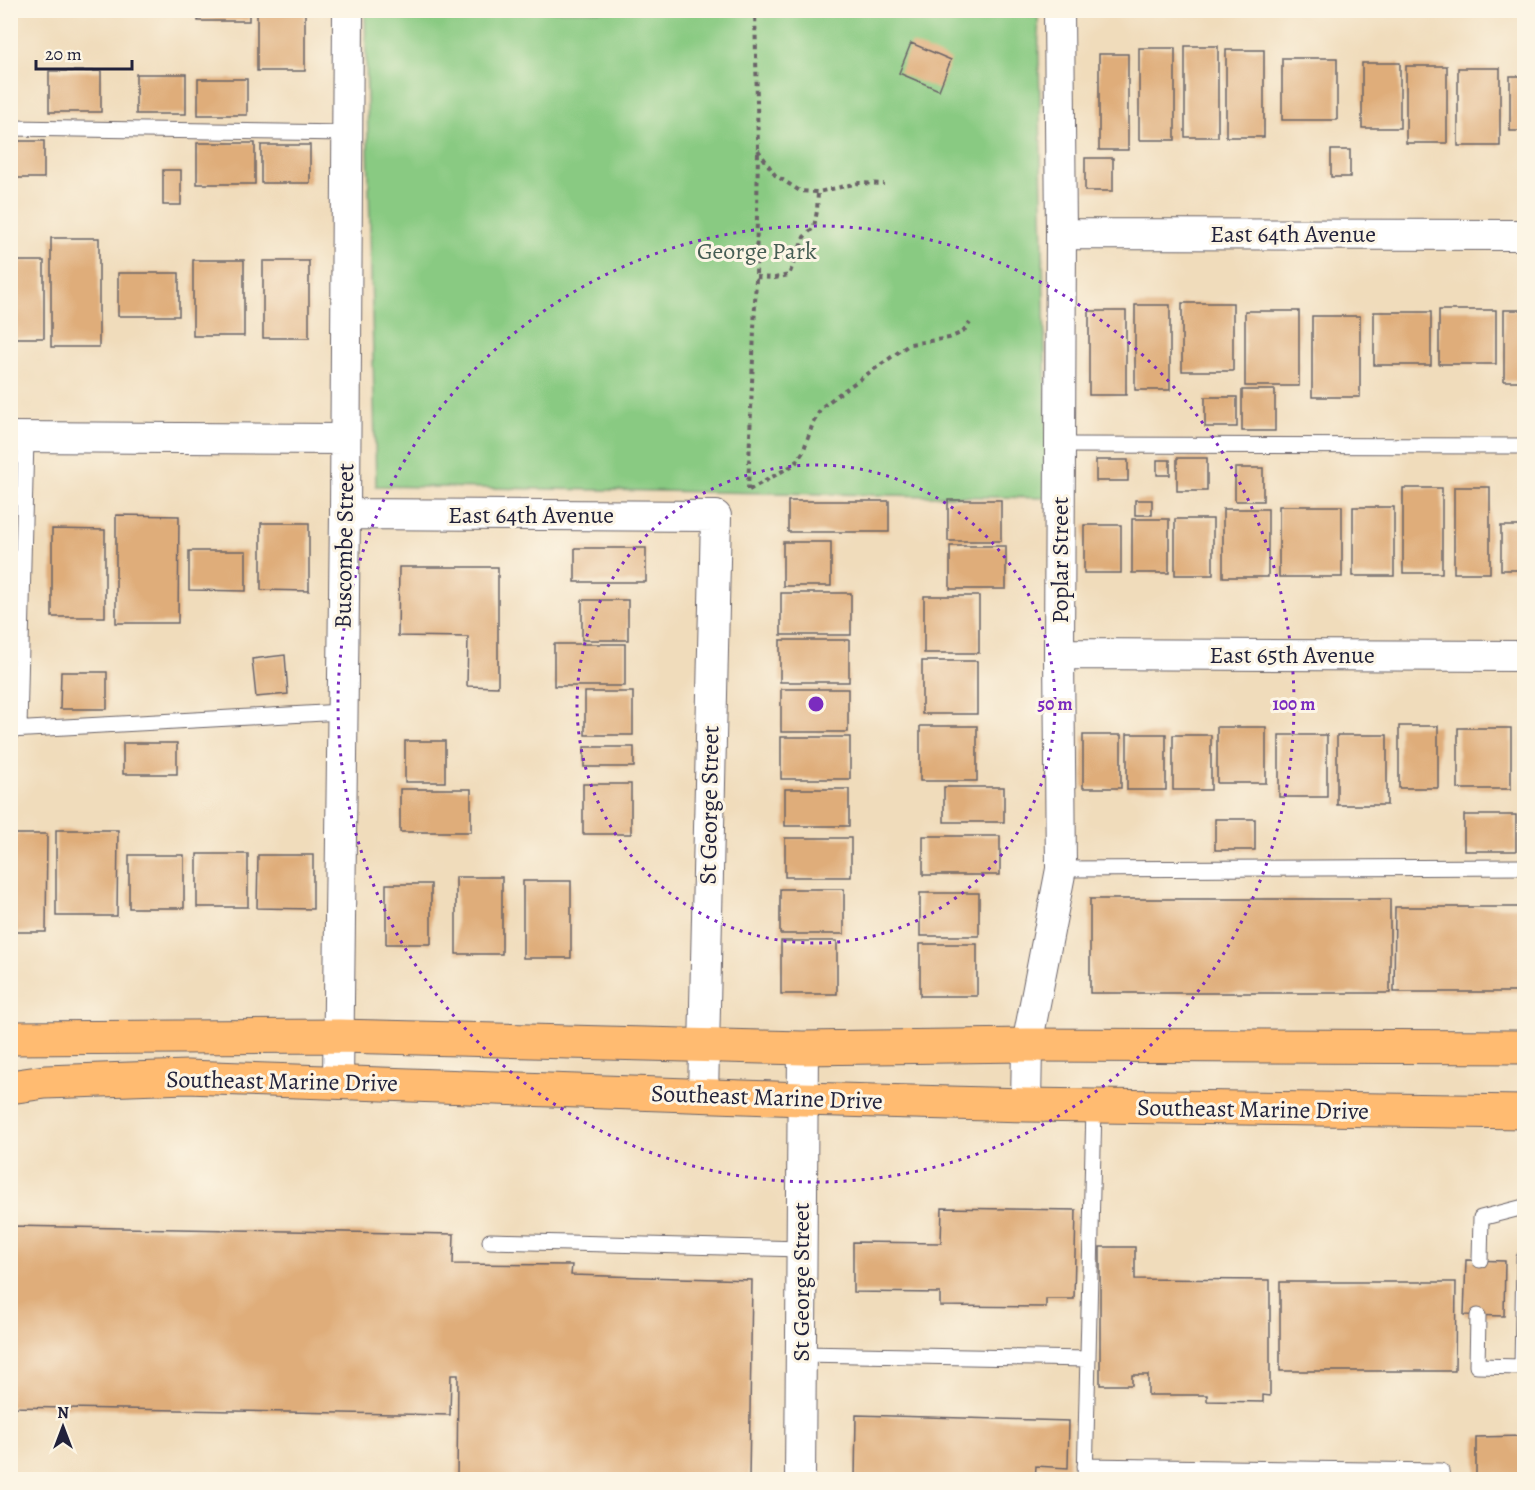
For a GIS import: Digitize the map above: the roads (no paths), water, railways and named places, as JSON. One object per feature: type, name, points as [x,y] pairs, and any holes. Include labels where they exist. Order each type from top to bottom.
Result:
[{"type":"main road","name":"Southeast Marine Drive","points":[[10,1038],[339,1036],[802,1048],[1027,1045],[1524,1047]]},
{"type":"main road","name":"Southeast Marine Drive","points":[[10,1087],[45,1082],[187,1077],[802,1100],[1094,1107],[1524,1112]]},
{"type":"street","name":"Buscombe Street","points":[[338,1081],[348,10]]},
{"type":"street","name":"Poplar Street","points":[[1026,1105],[1027,1045],[1061,870],[1059,10]]},
{"type":"street","name":"East 64th Avenue","points":[[1061,234],[1524,235]]},
{"type":"street","points":[[18,437],[345,439]]},
{"type":"street","name":"East 64th Avenue","points":[[345,514],[716,516]]},
{"type":"street","name":"St George Street","points":[[703,1095],[716,516]]},
{"type":"street","name":"East 65th Avenue","points":[[1059,654],[1524,656]]},
{"type":"street","name":"St George Street","points":[[800,1479],[802,1048]]},
{"type":"lane","points":[[10,128],[347,133]]},
{"type":"lane","points":[[18,437],[15,730],[342,712]]},
{"type":"lane","points":[[1060,445],[1524,446]]},
{"type":"lane","points":[[1061,870],[1524,867]]},
{"type":"lane","points":[[1094,1107],[1085,1473],[1355,1475],[1441,1471],[1442,1479]]},
{"type":"lane","points":[[1480,1260],[1481,1218],[1524,1207]]},
{"type":"lane","points":[[490,1241],[801,1249]]},
{"type":"lane","points":[[1478,1316],[1477,1366],[1523,1367],[1524,1258]]},
{"type":"lane","points":[[801,1354],[1088,1359]]},
{"type":"park label","name":"George Park","points":[[757,251]]}]
